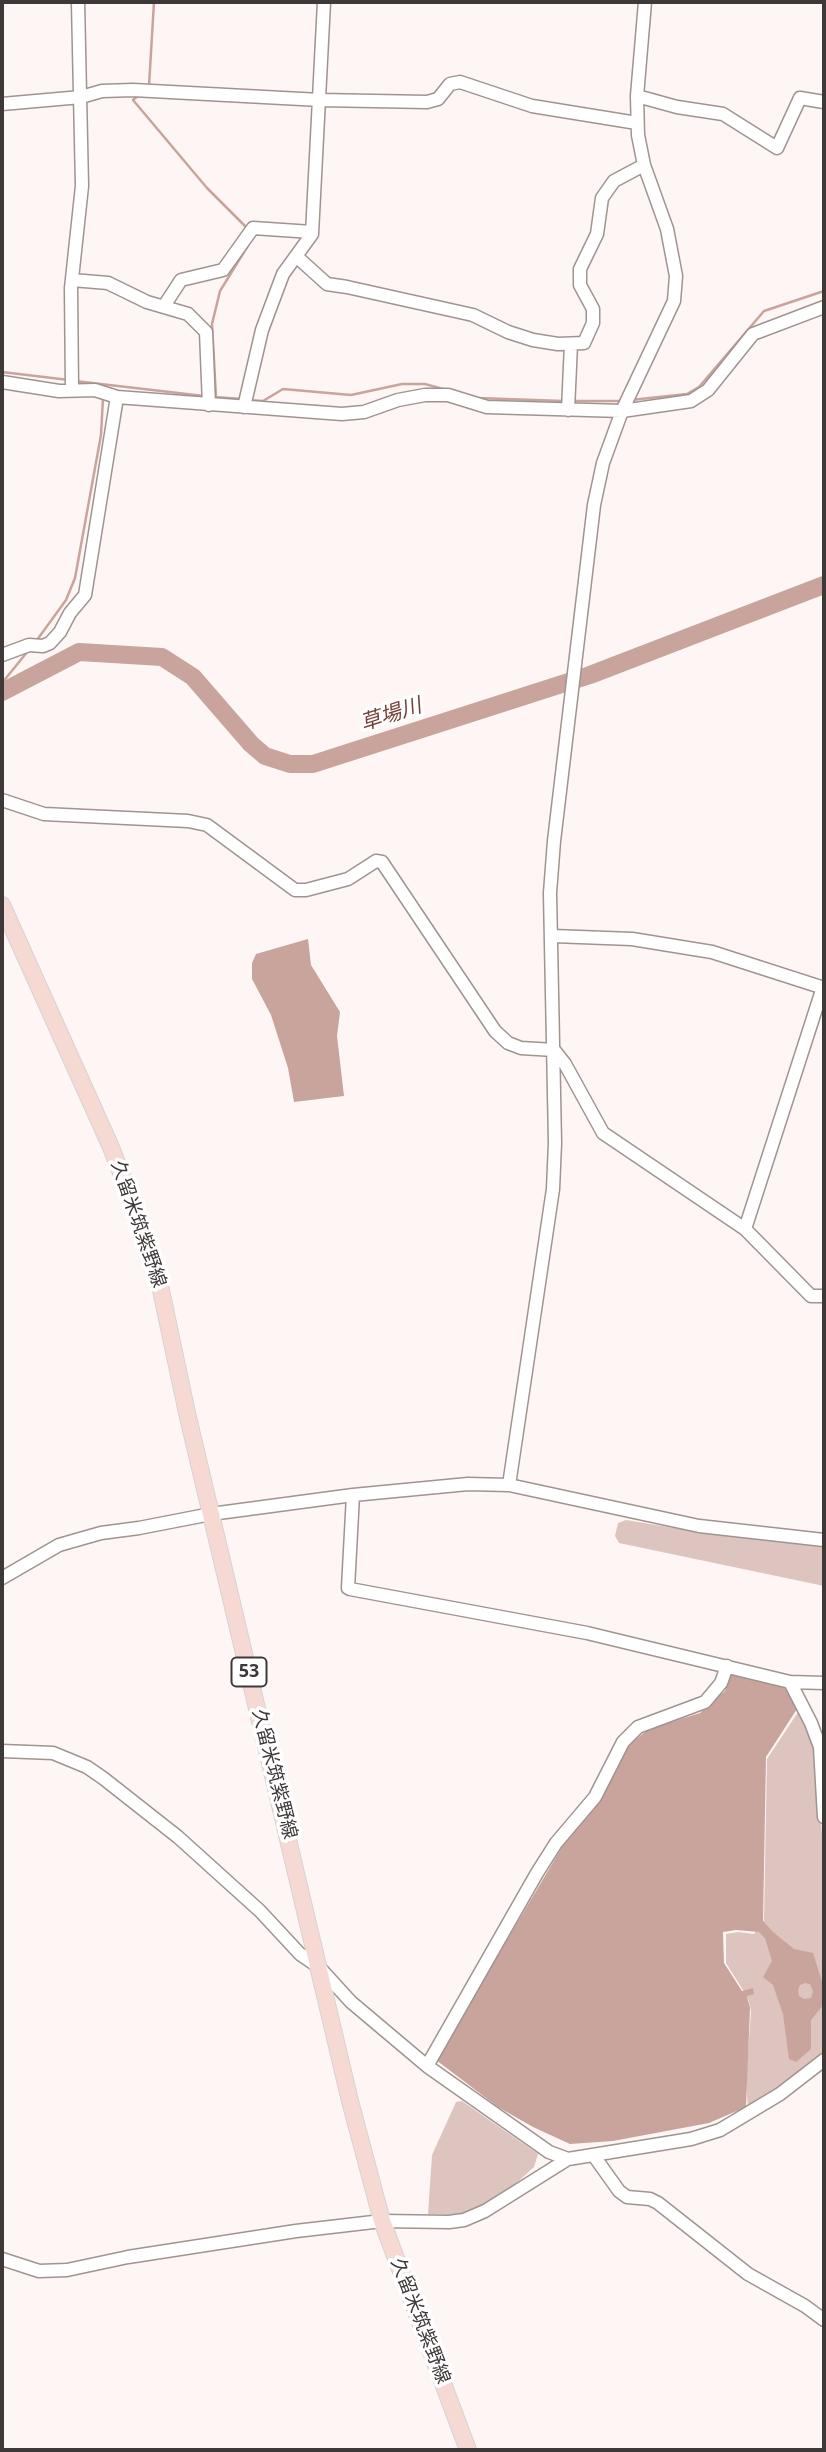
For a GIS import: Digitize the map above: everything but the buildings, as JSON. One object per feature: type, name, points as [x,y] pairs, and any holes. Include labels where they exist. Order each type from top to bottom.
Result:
[{"type":"main road","name":"久留米筑紫野線","points":[[2,905],[110,1145],[158,1276],[211,1514],[350,2101],[382,2221],[468,2450]]},
{"type":"street","points":[[72,390],[72,280],[82,186],[78,2]]},
{"type":"street","points":[[244,407],[262,330],[283,274],[312,232],[324,2]]},
{"type":"street","points":[[509,1485],[553,1189],[555,1143],[550,893],[593,505],[603,463],[622,411],[674,302],[676,276],[667,229],[645,165],[637,123],[645,2]]},
{"type":"street","points":[[2,104],[80,97],[102,91],[133,90],[320,100],[427,102],[438,99],[450,85],[460,82],[532,106],[637,123]]},
{"type":"street","points":[[637,96],[677,107],[723,114],[777,148],[800,97],[824,102]]},
{"type":"street","points":[[296,256],[327,284],[473,315],[508,332],[533,340],[584,343],[593,323],[593,309],[580,285],[580,269],[597,234],[602,198],[614,181],[645,165]]},
{"type":"street","points":[[164,306],[181,280],[223,270],[253,228],[312,232]]},
{"type":"street","points":[[72,280],[108,283],[147,302],[188,314],[206,332],[208,405]]},
{"type":"street","points":[[2,382],[59,391],[95,390],[117,397],[342,414],[364,412],[398,400],[437,395],[448,395],[487,407],[622,411],[691,401],[708,390],[752,334],[824,307]]},
{"type":"street","points":[[568,410],[571,344]]},
{"type":"street","points":[[2,655],[29,645],[43,646],[50,643],[85,595],[117,397]]},
{"type":"street","points":[[2,800],[44,814],[188,821],[207,825],[295,890],[306,890],[348,879],[376,861],[382,862],[495,1031],[508,1043],[521,1048],[554,1050],[565,1064],[603,1133],[745,1229],[811,1296],[824,1296]]},
{"type":"street","points":[[552,936],[632,939],[712,952],[823,988],[745,1229]]},
{"type":"street","points":[[2,1578],[42,1553],[73,1540],[101,1533],[211,1514],[454,1485],[509,1485],[699,1527],[824,1540]]},
{"type":"street","points":[[354,1495],[350,1589],[587,1633],[790,1682],[824,1684]]},
{"type":"street","points":[[427,2066],[537,1873],[556,1843],[595,1797],[623,1742],[638,1727],[705,1702],[721,1682],[727,1666]]},
{"type":"street","points":[[790,1682],[820,1747],[824,1817]]},
{"type":"street","points":[[2,1751],[53,1753],[87,1767],[178,1837],[260,1911],[300,1954],[319,1967],[351,2002],[427,2066],[549,2152],[568,2159]]},
{"type":"street","points":[[2,2259],[39,2271],[67,2270],[128,2257],[296,2231],[382,2221],[449,2222],[475,2217],[568,2159],[706,2135],[720,2130],[780,2094],[824,2060]]},
{"type":"street","points":[[594,2156],[619,2191],[628,2197],[650,2199],[659,2203],[748,2274],[805,2306],[824,2320]]},
{"type":"shaded area","points":[[308,939],[311,965],[340,1012],[337,1036],[344,1096],[294,1102],[288,1068],[271,1015],[252,979],[252,963],[256,954]]},
{"type":"shaded area","points":[[626,1520],[711,1534],[824,1547],[824,1586],[619,1543],[615,1536],[618,1523]]},
{"type":"shaded area","points":[[731,1671],[786,1685],[797,1709],[766,1757],[763,1921],[794,1949],[813,1953],[824,1988],[824,2004],[811,2020],[811,2049],[796,2062],[789,2059],[783,2014],[773,1985],[763,1977],[772,1961],[765,1938],[759,1932],[723,1932],[724,1963],[742,1991],[753,1988],[754,1994],[747,1996],[750,2008],[746,2107],[709,2123],[613,2141],[570,2144],[498,2107],[436,2060],[565,1842],[613,1777],[628,1745],[649,1729],[700,1713],[725,1691]],"holes":[[[810,1984],[813,1991],[811,1998],[804,1999],[799,1996],[800,1985]]]},
{"type":"shaded area","points":[[800,1709],[816,1741],[824,1866],[824,2054],[784,2087],[748,2108],[746,2080],[751,2011],[748,1998],[726,1963],[726,1934],[754,1934],[764,1920],[767,1759]]},
{"type":"shaded area","points":[[462,2101],[538,2154],[534,2167],[511,2188],[480,2207],[458,2215],[428,2214],[432,2155],[456,2102]]},
{"type":"waterway","points":[[149,86],[154,2]]},
{"type":"waterway","points":[[139,95],[133,100],[207,188],[247,228]]},
{"type":"waterway","points":[[216,397],[212,324],[220,291],[252,239]]},
{"type":"waterway","points":[[631,400],[687,394],[699,387],[764,311],[824,291]]},
{"type":"waterway","points":[[2,372],[69,380]]},
{"type":"waterway","points":[[75,381],[204,396]]},
{"type":"waterway","points":[[249,400],[263,401],[283,389],[351,395],[402,384],[425,384],[443,389]]},
{"type":"waterway","points":[[214,397],[243,399]]},
{"type":"waterway","points":[[37,640],[66,600],[75,578],[101,435],[103,398]]},
{"type":"waterway","points":[[477,398],[564,401]]},
{"type":"waterway","points":[[571,401],[620,401]]},
{"type":"waterway","name":"草場川","points":[[2,692],[79,652],[162,657],[193,677],[251,744],[265,756],[290,764],[313,764],[590,675],[824,585]]},
{"type":"waterway","points":[[2,683],[28,651]]}]
